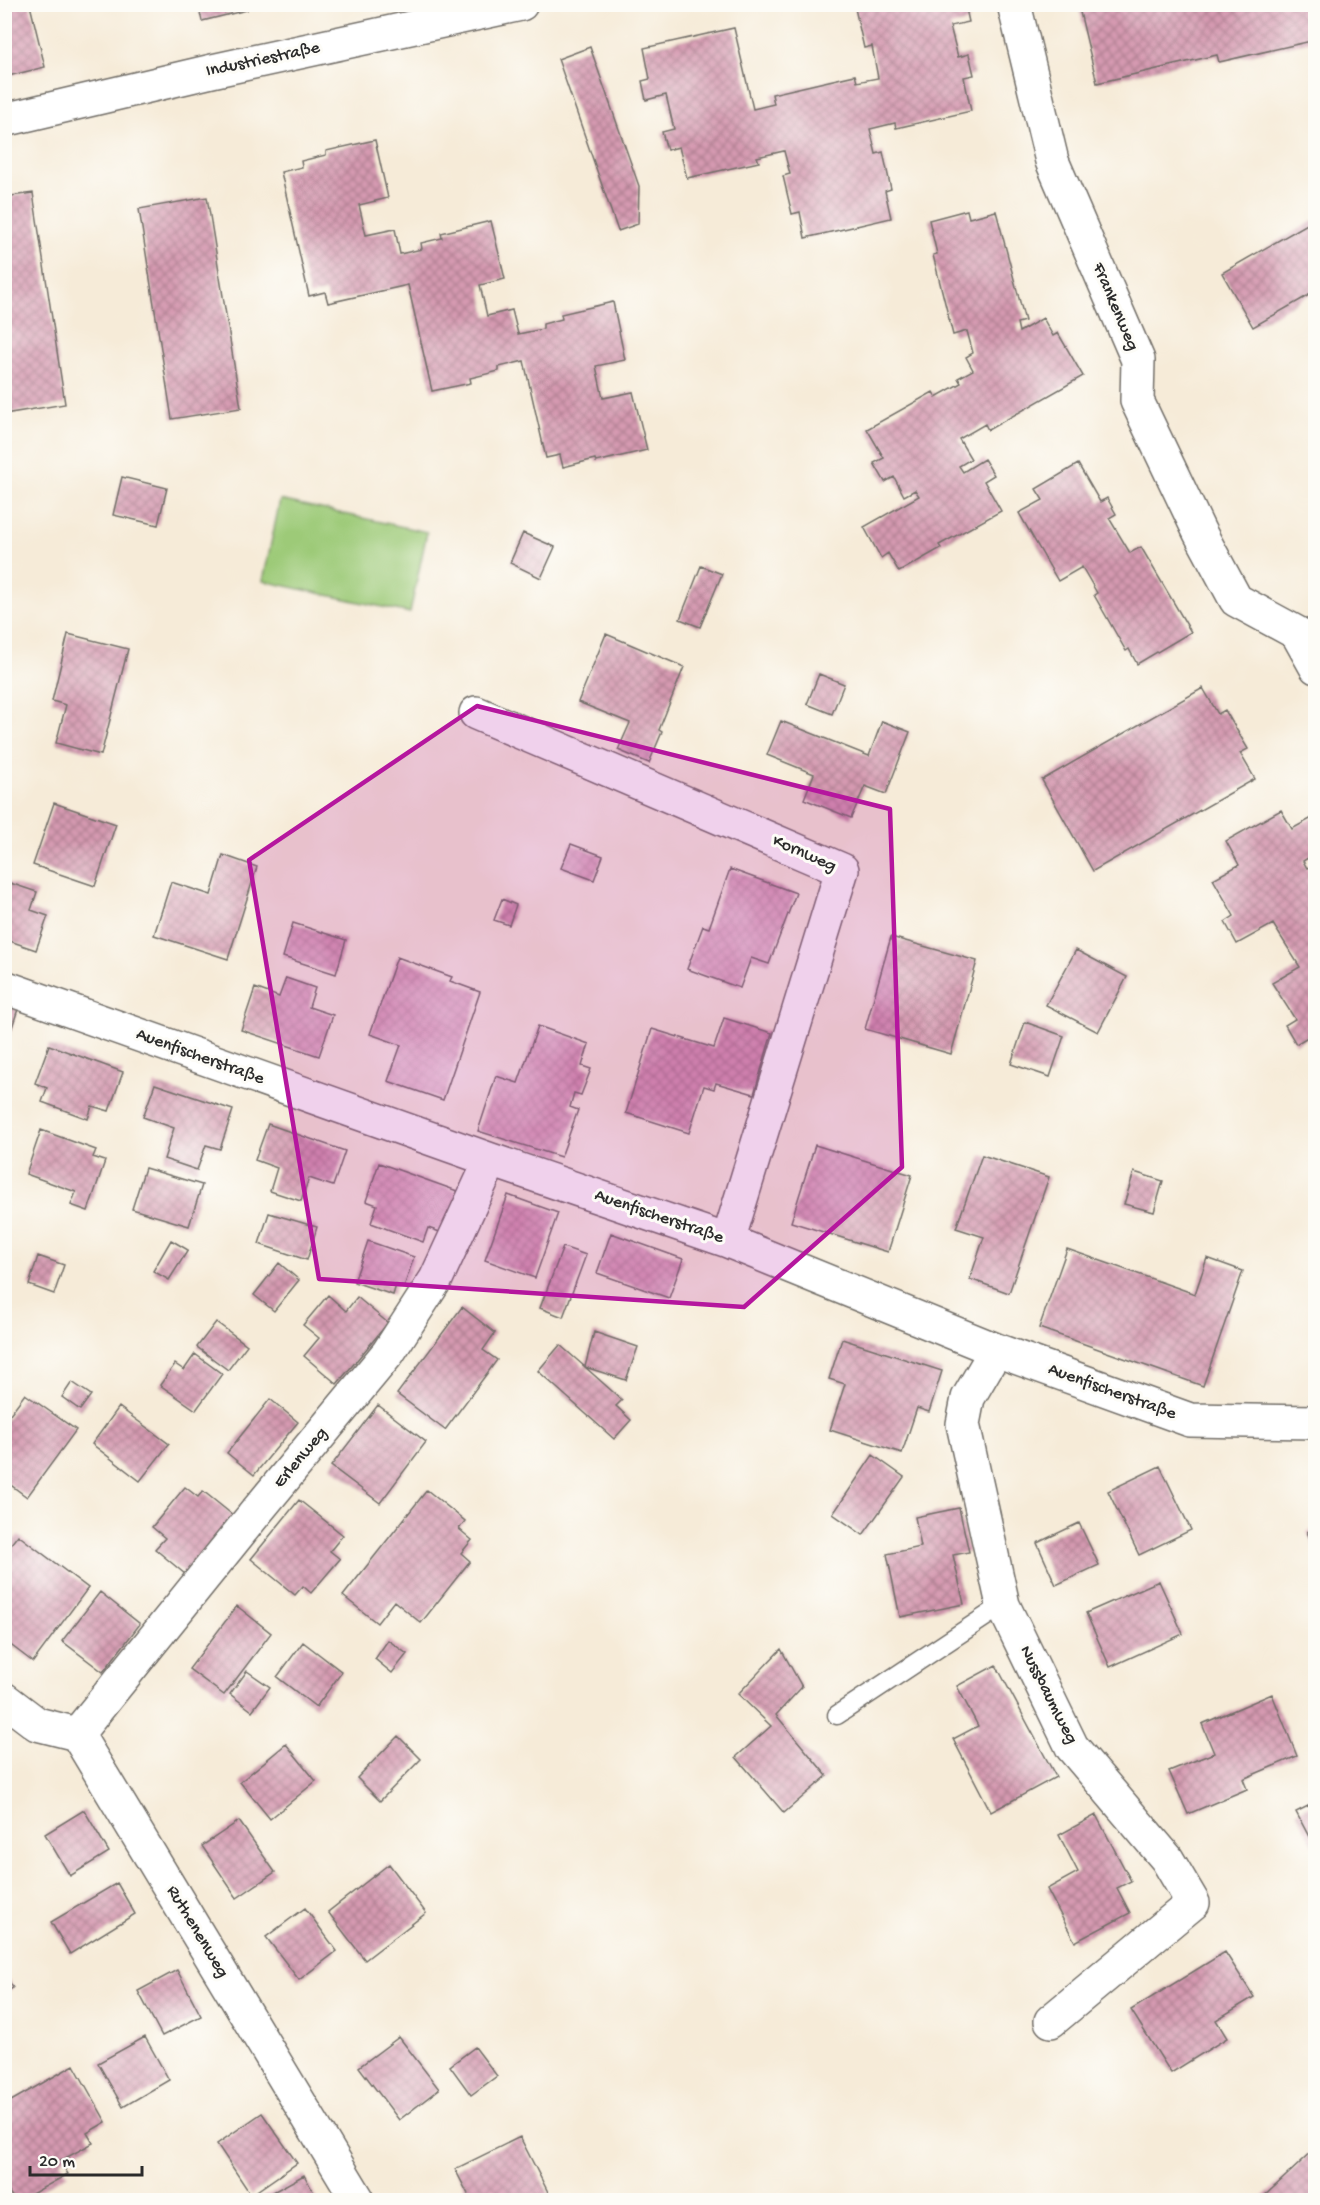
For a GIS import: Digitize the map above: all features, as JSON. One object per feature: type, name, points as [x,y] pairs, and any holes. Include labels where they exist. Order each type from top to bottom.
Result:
[{"type":"street","name":"Industriestraße","points":[[4,120],[212,71],[521,4]]},
{"type":"street","name":"Frankenweg","points":[[1014,4],[1052,161],[1138,360],[1137,401],[1200,533],[1236,600],[1297,633],[1316,667]]},
{"type":"street","name":"Kornweg","points":[[476,713],[842,870],[729,1241]]},
{"type":"street","name":"Auenfischerstraße","points":[[4,987],[491,1160],[729,1241],[996,1350],[1190,1420],[1316,1422]]},
{"type":"street","name":"Erlenweg","points":[[77,1734],[388,1353],[436,1279],[491,1160]]},
{"type":"street","name":"Nussbaumweg","points":[[996,1350],[968,1398],[963,1424],[1003,1605],[1072,1747],[1167,1859],[1193,1903],[1051,2021]]},
{"type":"street","points":[[4,1699],[37,1724],[77,1734]]},
{"type":"street","name":"Ruthenenweg","points":[[77,1734],[358,2200]]},
{"type":"lane","points":[[837,1715],[1003,1605]]},
{"type":"highlighted area","points":[[477,706],[890,809],[902,1167],[744,1307],[319,1279],[249,860]]},
{"type":"green space","points":[[280,500],[427,532],[410,613],[263,581]]},
{"type":"building","points":[[198,4],[245,4],[247,10],[202,21]]},
{"type":"building","points":[[854,4],[965,4],[969,22],[950,26],[958,57],[969,54],[974,75],[964,77],[971,111],[896,128],[895,123],[870,129],[876,154],[883,152],[891,189],[885,191],[891,218],[805,238],[800,212],[792,214],[783,176],[790,174],[784,151],[757,157],[759,162],[687,178],[679,147],[667,150],[662,132],[674,129],[666,95],[646,100],[642,81],[650,79],[644,48],[734,28],[753,109],[774,104],[772,94],[855,75],[857,82],[878,78],[872,46],[864,48]]},
{"type":"building","points":[[1094,4],[1316,4],[1316,40],[1219,62],[1217,55],[1097,83],[1079,8]]},
{"type":"building","points":[[30,5],[45,67],[4,77],[4,10]]},
{"type":"building","points":[[590,47],[639,186],[638,224],[618,231],[558,59]]},
{"type":"building","points":[[375,140],[388,198],[359,205],[366,235],[395,229],[400,254],[422,249],[421,243],[442,238],[441,233],[491,221],[505,279],[480,285],[487,316],[512,310],[518,334],[543,329],[543,324],[562,319],[561,314],[613,302],[625,360],[596,366],[603,398],[633,392],[647,450],[563,467],[560,455],[546,458],[524,361],[499,367],[499,371],[470,378],[471,383],[432,391],[408,285],[328,303],[325,292],[309,296],[281,172],[302,167],[301,161],[326,155],[326,151]]},
{"type":"building","points":[[33,193],[65,404],[4,414],[4,197]]},
{"type":"building","points":[[207,197],[241,408],[172,419],[139,209]]},
{"type":"building","points":[[967,210],[969,218],[996,211],[1025,321],[1017,323],[1019,332],[1043,318],[1053,336],[1058,333],[1083,376],[988,430],[985,424],[959,439],[971,459],[959,466],[963,472],[984,459],[994,475],[984,481],[1001,511],[939,545],[941,548],[899,572],[888,553],[881,558],[864,527],[919,496],[915,490],[904,496],[894,477],[885,482],[874,463],[884,458],[867,429],[933,392],[936,397],[961,383],[958,378],[973,370],[966,357],[973,353],[967,331],[953,335],[933,255],[937,254],[929,220]]},
{"type":"building","points":[[1316,219],[1316,291],[1253,327],[1222,273]]},
{"type":"building","points":[[1078,464],[1100,502],[1107,498],[1116,514],[1109,518],[1130,553],[1141,547],[1191,632],[1137,664],[1129,649],[1126,651],[1094,595],[1097,593],[1082,567],[1058,581],[1019,513],[1043,500],[1036,489]]},
{"type":"building","points":[[122,477],[167,488],[158,525],[113,515]]},
{"type":"building","points":[[523,533],[555,547],[541,578],[510,563]]},
{"type":"building","points":[[701,566],[722,574],[700,627],[680,619]]},
{"type":"building","points":[[68,634],[128,649],[101,755],[56,743],[66,705],[52,701]]},
{"type":"building","points":[[606,634],[684,667],[659,730],[662,732],[649,763],[618,750],[630,723],[578,702]]},
{"type":"building","points":[[819,674],[844,684],[832,714],[807,704]]},
{"type":"building","points":[[1203,688],[1218,714],[1225,710],[1248,749],[1240,753],[1255,779],[1093,871],[1042,780]]},
{"type":"building","points":[[781,721],[869,756],[882,721],[910,732],[886,794],[865,786],[851,818],[804,799],[814,774],[767,755]]},
{"type":"building","points":[[54,803],[116,824],[95,886],[33,865]]},
{"type":"building","points":[[1281,810],[1292,829],[1312,818],[1316,825],[1316,853],[1303,861],[1307,868],[1316,864],[1316,1032],[1296,1044],[1285,1025],[1295,1019],[1272,983],[1300,967],[1273,924],[1237,944],[1225,922],[1234,916],[1213,879],[1239,865],[1226,841]]},
{"type":"building","points":[[571,844],[603,856],[594,880],[561,868]]},
{"type":"building","points":[[223,855],[257,867],[228,959],[154,935],[171,882],[211,895]]},
{"type":"building","points":[[730,869],[796,893],[769,964],[751,958],[740,988],[687,969],[703,926],[709,928]]},
{"type":"building","points":[[4,881],[37,892],[31,910],[48,916],[36,950],[4,939]]},
{"type":"building","points":[[502,899],[516,905],[509,925],[494,920]]},
{"type":"building","points":[[293,923],[346,940],[336,974],[283,957]]},
{"type":"building","points":[[891,937],[977,961],[951,1054],[865,1029]]},
{"type":"building","points":[[1076,950],[1127,977],[1098,1032],[1046,1005]]},
{"type":"building","points":[[397,957],[452,977],[450,981],[480,992],[443,1100],[388,1081],[401,1045],[370,1034]]},
{"type":"building","points":[[286,978],[315,988],[309,1007],[333,1015],[319,1056],[241,1030],[255,988],[279,997]]},
{"type":"building","points":[[4,1004],[18,1009],[5,1049],[4,1049]]},
{"type":"building","points":[[724,1018],[772,1033],[754,1094],[716,1083],[714,1089],[704,1086],[689,1133],[626,1113],[652,1029],[714,1048]]},
{"type":"building","points":[[1025,1022],[1064,1036],[1050,1077],[1011,1064]]},
{"type":"building","points":[[538,1026],[589,1044],[582,1066],[591,1069],[581,1095],[574,1093],[570,1107],[578,1110],[561,1157],[478,1131],[496,1076],[518,1083]]},
{"type":"building","points":[[49,1045],[123,1072],[109,1111],[92,1106],[88,1119],[42,1102],[47,1088],[35,1083]]},
{"type":"building","points":[[155,1084],[233,1110],[220,1149],[206,1145],[197,1170],[164,1159],[174,1128],[143,1117]]},
{"type":"building","points":[[268,1124],[345,1151],[333,1186],[309,1178],[301,1201],[270,1191],[277,1168],[255,1160]]},
{"type":"building","points":[[41,1130],[96,1150],[93,1157],[105,1161],[88,1211],[71,1205],[76,1192],[26,1174]]},
{"type":"building","points":[[815,1145],[912,1175],[888,1252],[791,1222]]},
{"type":"building","points":[[982,1155],[1049,1177],[1009,1293],[970,1279],[984,1237],[956,1228]]},
{"type":"building","points":[[379,1163],[460,1192],[446,1234],[428,1228],[423,1242],[371,1223],[377,1205],[366,1201]]},
{"type":"building","points":[[145,1168],[202,1185],[189,1226],[132,1209]]},
{"type":"building","points":[[1134,1172],[1163,1181],[1154,1212],[1124,1204]]},
{"type":"building","points":[[508,1195],[558,1213],[535,1278],[485,1260]]},
{"type":"building","points":[[269,1213],[317,1227],[307,1260],[259,1244]]},
{"type":"building","points":[[611,1233],[683,1259],[669,1298],[597,1273]]},
{"type":"building","points":[[171,1240],[188,1250],[169,1280],[153,1271]]},
{"type":"building","points":[[368,1241],[414,1257],[404,1287],[396,1285],[393,1295],[354,1282]]},
{"type":"building","points":[[563,1247],[586,1255],[563,1317],[540,1308]]},
{"type":"building","points":[[1067,1249],[1195,1294],[1207,1258],[1243,1271],[1203,1386],[1039,1328]]},
{"type":"building","points":[[38,1256],[64,1265],[54,1294],[29,1285]]},
{"type":"building","points":[[279,1263],[299,1280],[274,1311],[254,1295]]},
{"type":"building","points":[[328,1295],[346,1311],[357,1297],[388,1323],[337,1384],[304,1356],[319,1338],[303,1325]]},
{"type":"building","points":[[462,1307],[495,1333],[483,1350],[497,1360],[445,1430],[397,1394]]},
{"type":"building","points":[[216,1322],[247,1345],[228,1370],[197,1347]]},
{"type":"building","points":[[594,1332],[638,1347],[626,1380],[585,1367]]},
{"type":"building","points":[[842,1339],[942,1371],[929,1412],[917,1408],[902,1453],[830,1430],[845,1384],[829,1379]]},
{"type":"building","points":[[560,1345],[622,1400],[616,1406],[631,1420],[614,1439],[538,1371]]},
{"type":"building","points":[[195,1354],[222,1374],[196,1410],[160,1385],[175,1364],[184,1370]]},
{"type":"building","points":[[72,1382],[91,1395],[80,1410],[62,1397]]},
{"type":"building","points":[[25,1394],[76,1430],[27,1497],[4,1480],[4,1422]]},
{"type":"building","points":[[270,1399],[298,1422],[254,1475],[227,1453]]},
{"type":"building","points":[[378,1405],[426,1442],[380,1503],[331,1466]]},
{"type":"building","points":[[119,1407],[169,1444],[140,1481],[92,1444]]},
{"type":"building","points":[[873,1455],[904,1477],[863,1535],[833,1514]]},
{"type":"building","points":[[1160,1466],[1191,1530],[1139,1555],[1108,1491]]},
{"type":"building","points":[[185,1487],[198,1497],[203,1491],[234,1516],[185,1574],[155,1549],[165,1538],[152,1527]]},
{"type":"building","points":[[427,1490],[465,1521],[459,1529],[472,1540],[461,1553],[470,1561],[421,1623],[394,1601],[377,1623],[343,1596]]},
{"type":"building","points":[[299,1500],[343,1535],[330,1551],[340,1559],[311,1593],[303,1586],[295,1595],[251,1559]]},
{"type":"building","points":[[959,1508],[969,1552],[953,1555],[964,1604],[900,1617],[887,1554],[921,1547],[915,1517]]},
{"type":"building","points":[[1079,1523],[1099,1565],[1056,1585],[1037,1543]]},
{"type":"building","points":[[1316,1528],[1316,1552],[1307,1532]]},
{"type":"building","points":[[18,1535],[88,1588],[33,1662],[4,1640],[4,1553]]},
{"type":"building","points":[[1159,1581],[1183,1634],[1110,1667],[1086,1613]]},
{"type":"building","points":[[100,1592],[140,1624],[103,1672],[62,1641]]},
{"type":"building","points":[[237,1606],[271,1633],[224,1695],[189,1669]]},
{"type":"building","points":[[388,1640],[407,1654],[392,1673],[375,1659]]},
{"type":"building","points":[[303,1642],[342,1672],[316,1707],[277,1677]]},
{"type":"building","points":[[781,1649],[802,1687],[776,1715],[827,1776],[784,1813],[736,1757],[771,1726],[738,1694]]},
{"type":"building","points":[[996,1665],[1056,1777],[991,1812],[953,1739],[978,1726],[957,1686]]},
{"type":"building","points":[[247,1671],[270,1687],[252,1711],[230,1694]]},
{"type":"building","points":[[1272,1694],[1297,1756],[1243,1779],[1247,1789],[1188,1814],[1169,1771],[1214,1753],[1202,1724]]},
{"type":"building","points":[[398,1736],[421,1759],[380,1801],[357,1778]]},
{"type":"building","points":[[286,1744],[316,1781],[270,1819],[240,1782]]},
{"type":"building","points":[[1316,1802],[1316,1850],[1296,1812]]},
{"type":"building","points":[[84,1810],[109,1852],[70,1876],[45,1834]]},
{"type":"building","points":[[1096,1815],[1131,1881],[1117,1888],[1130,1913],[1075,1942],[1047,1889],[1078,1872],[1059,1835]]},
{"type":"building","points":[[239,1821],[275,1872],[237,1898],[202,1846]]},
{"type":"building","points":[[389,1864],[426,1913],[365,1960],[328,1912]]},
{"type":"building","points":[[117,1883],[135,1914],[70,1954],[51,1922]]},
{"type":"building","points":[[305,1908],[337,1951],[299,1980],[266,1937]]},
{"type":"building","points":[[1225,1952],[1254,1997],[1216,2020],[1227,2038],[1171,2073],[1131,2010]]},
{"type":"building","points":[[177,1970],[201,2016],[162,2036],[138,1991]]},
{"type":"building","points":[[4,1972],[13,1988],[4,1993]]},
{"type":"building","points":[[145,2037],[169,2080],[123,2107],[98,2063]]},
{"type":"building","points":[[399,2037],[439,2089],[399,2120],[359,2067]]},
{"type":"building","points":[[475,2047],[497,2076],[471,2095],[450,2066]]},
{"type":"building","points":[[74,2065],[106,2122],[87,2133],[93,2143],[60,2161],[68,2174],[21,2200],[14,2200],[4,2184],[4,2105]]},
{"type":"building","points":[[262,2113],[297,2163],[251,2195],[217,2144]]},
{"type":"building","points":[[520,2137],[552,2200],[471,2200],[455,2169]]},
{"type":"building","points":[[1316,2148],[1316,2200],[1260,2200]]},
{"type":"building","points":[[304,2175],[318,2200],[263,2200],[262,2198]]}]
